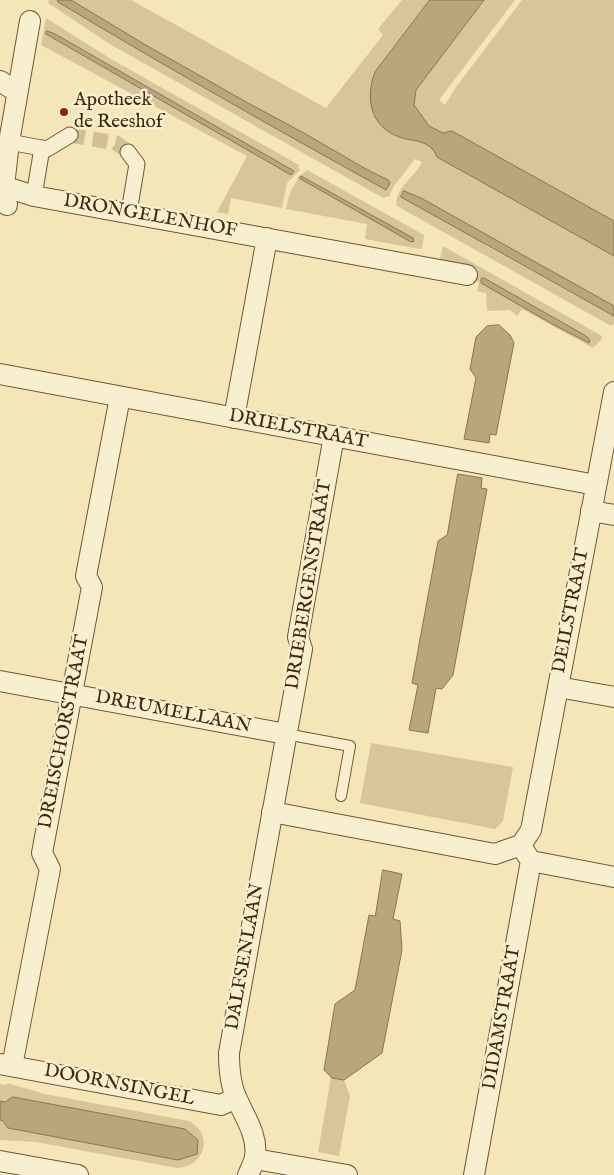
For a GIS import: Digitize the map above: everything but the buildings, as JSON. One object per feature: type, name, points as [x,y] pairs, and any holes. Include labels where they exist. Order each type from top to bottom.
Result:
[{"type":"street","points":[[3,196],[6,133],[17,92],[30,21]]},
{"type":"street","points":[[0,81],[17,92]]},
{"type":"street","points":[[6,133],[47,149],[70,135]]},
{"type":"street","points":[[34,196],[42,148]]},
{"type":"street","points":[[128,152],[137,164],[129,212]]},
{"type":"street","name":"DRONGELENHOF","points":[[3,196],[34,196],[129,212],[467,275]]},
{"type":"street","points":[[234,418],[267,238]]},
{"type":"street","name":"DRIELSTRAAT","points":[[0,374],[596,486]]},
{"type":"street","name":"DEILSTRAAT","points":[[528,845],[614,392]]},
{"type":"street","name":"DREISCHORSTRAAT","points":[[6,1065],[50,869],[42,853],[92,587],[86,576],[120,396]]},
{"type":"street","name":"DRIEBERGENSTRAAT","points":[[286,734],[302,649],[298,637],[334,436]]},
{"type":"street","points":[[591,511],[614,515]]},
{"type":"street","name":"DREUMELLAAN","points":[[0,681],[286,734]]},
{"type":"street","points":[[558,687],[614,697]]},
{"type":"street","name":"DALFSENLAAN","points":[[252,1167],[255,1141],[246,1116],[236,1098],[230,1073],[229,1053],[286,734]]},
{"type":"street","points":[[272,812],[495,854],[528,845],[614,877]]},
{"type":"street","name":"DIDAMSTRAAT","points":[[474,1175],[528,845]]},
{"type":"street","name":"DOORNSINGEL","points":[[6,1065],[221,1105],[236,1098]]},
{"type":"street","points":[[0,1161],[78,1175]]},
{"type":"street","points":[[252,1167],[347,1175]]},
{"type":"lane","points":[[286,734],[350,746],[341,796]]},
{"type":"shaded area","points":[[49,0],[58,0],[216,95],[386,189],[388,180],[144,44],[71,0],[131,0],[326,108],[383,35],[378,29],[402,0],[430,0],[375,72],[384,128],[399,137],[426,144],[434,151],[437,157],[614,256],[614,306],[421,198],[488,247],[614,316],[614,324],[611,326],[397,206],[398,194],[422,162],[415,159],[394,186],[389,196],[383,198],[108,43],[48,3]]},
{"type":"shaded area","points":[[58,0],[71,0],[144,44],[388,180],[390,183],[386,190],[180,74],[58,2]]},
{"type":"shaded area","points":[[430,0],[484,0],[416,90],[414,105],[429,126],[443,133],[452,131],[614,221],[614,256],[437,157],[434,151],[426,144],[399,137],[389,132],[376,118],[372,110],[370,92],[375,72]]},
{"type":"shaded area","points":[[484,0],[515,0],[439,100],[445,105],[456,87],[522,0],[614,0],[614,221],[452,131],[443,133],[429,126],[414,105],[416,90]]},
{"type":"shaded area","points":[[46,18],[111,59],[299,165],[298,168],[300,170],[287,183],[282,208],[231,198],[228,214],[217,212],[247,156],[41,45]],"holes":[[[47,31],[294,171],[291,174],[46,34]]]},
{"type":"shaded area","points":[[47,31],[294,171],[291,175],[46,34]]},
{"type":"shaded area","points":[[307,170],[424,235],[422,248],[365,239],[367,224],[286,209],[293,187]]},
{"type":"shaded area","points":[[301,176],[413,238],[414,241],[411,242],[299,178]]},
{"type":"shaded area","points":[[404,191],[421,198],[614,306],[614,316],[401,197]]},
{"type":"shaded area","points":[[443,246],[602,336],[601,340],[593,348],[522,309],[517,316],[510,310],[487,311],[486,293],[477,291],[479,282],[439,263]],"holes":[[[482,278],[590,340],[588,343],[481,283]]]},
{"type":"shaded area","points":[[484,278],[586,336],[590,340],[589,343],[481,283],[481,279]]},
{"type":"shaded area","points":[[499,325],[510,335],[514,343],[496,435],[490,434],[489,443],[464,439],[476,378],[470,369],[476,337],[487,326]]},
{"type":"shaded area","points":[[458,474],[482,478],[481,488],[487,489],[453,675],[442,689],[436,688],[428,733],[409,730],[418,685],[412,683],[438,541],[447,535]]},
{"type":"shaded area","points":[[371,743],[513,767],[503,821],[495,829],[360,803]]},
{"type":"shaded area","points":[[383,870],[402,874],[393,919],[400,921],[402,950],[382,1053],[344,1080],[332,1078],[324,1070],[335,1004],[355,990],[369,915],[375,916]]},
{"type":"shaded area","points":[[331,1077],[344,1080],[350,1096],[339,1156],[318,1152]]},
{"type":"shaded area","points":[[7,1083],[45,1094],[189,1121],[202,1134],[203,1149],[200,1156],[194,1162],[177,1168],[36,1142],[0,1140],[0,1120],[8,1128],[178,1160],[197,1153],[198,1140],[185,1129],[13,1097],[5,1102],[0,1101],[0,1084],[6,1085]]},
{"type":"shaded area","points":[[13,1097],[185,1129],[198,1140],[197,1154],[178,1160],[8,1128],[0,1120],[0,1101],[5,1102]]},
{"type":"tunnel","points":[[70,135],[116,143],[128,152]]},
{"type":"place","name":"Apotheek de Reeshof","points":[[64,112]]}]
